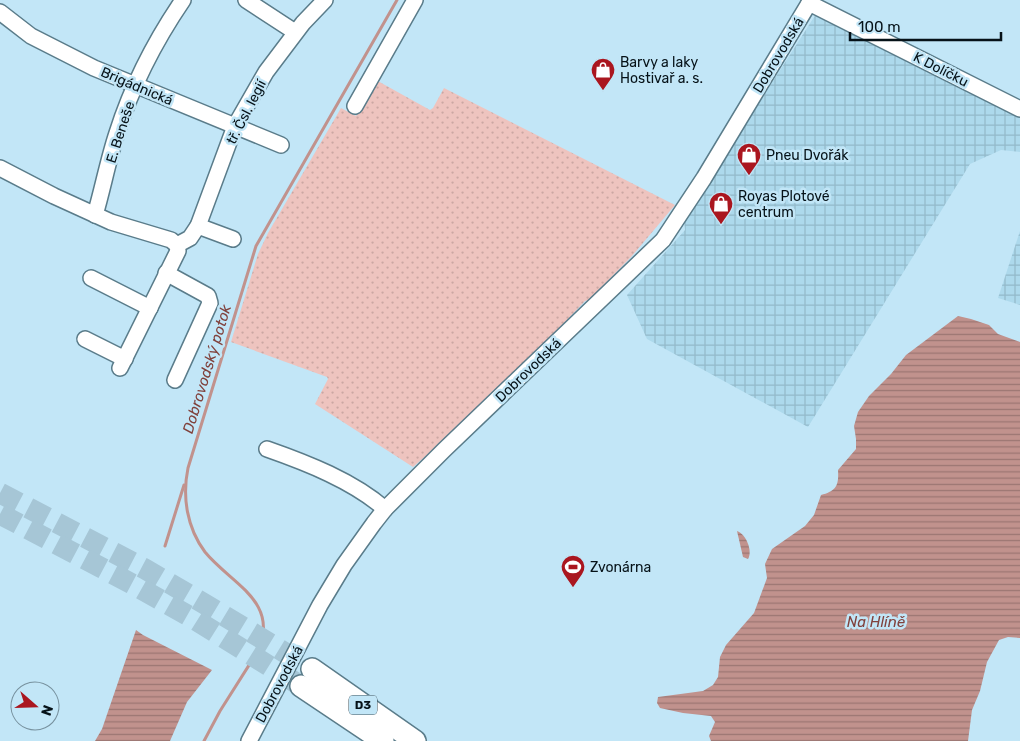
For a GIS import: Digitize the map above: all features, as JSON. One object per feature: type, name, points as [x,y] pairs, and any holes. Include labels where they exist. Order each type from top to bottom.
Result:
[{"type":"highway","name":"D3","points":[[383,741],[306,678],[415,741]]},
{"type":"street","name":"E. Beneše","points":[[95,215],[117,134],[135,86],[163,29],[183,0]]},
{"type":"street","points":[[246,0],[295,32]]},
{"type":"street","name":"tř. Čsl. legií","points":[[85,339],[122,364],[166,273],[188,236],[236,126],[266,72],[295,32],[324,0]]},
{"type":"street","points":[[355,106],[415,0]]},
{"type":"street","name":"K Dolíčku","points":[[810,2],[1020,108]]},
{"type":"street","name":"Dobrovodská","points":[[249,741],[335,580],[382,506],[444,450],[663,240],[704,178],[810,2]]},
{"type":"street","name":"Brigádnická","points":[[0,12],[31,36],[94,68],[281,145]]},
{"type":"street","points":[[0,168],[54,196],[111,222],[171,240],[188,236],[232,239]]},
{"type":"street","points":[[166,273],[208,296],[210,303],[175,380]]},
{"type":"street","points":[[91,278],[150,308]]},
{"type":"street","points":[[267,449],[325,472],[382,506]]},
{"type":"shaded area","points":[[816,14],[1020,117],[1020,152],[1001,150],[970,164],[808,427],[647,339],[627,295],[685,230],[684,220]]},
{"type":"shaded area","points":[[376,80],[430,110],[444,88],[675,205],[632,256],[589,300],[585,301],[480,407],[413,467],[315,404],[328,379],[327,377],[231,342],[258,254],[268,233],[341,108],[356,116]]},
{"type":"shaded area","points":[[1020,231],[1020,305],[998,298]]},
{"type":"water","name":"Na Hlíně","points":[[958,316],[989,325],[998,334],[1020,342],[1020,638],[1008,637],[999,640],[987,662],[980,691],[972,710],[968,741],[711,741],[709,736],[715,722],[711,716],[660,708],[657,703],[658,697],[703,691],[713,685],[718,677],[720,657],[726,645],[754,613],[767,578],[765,564],[772,549],[805,526],[814,515],[821,495],[830,492],[836,487],[838,470],[856,449],[854,426],[858,412],[869,396],[891,374],[906,355]]},
{"type":"water","points":[[737,531],[748,543],[750,552],[748,559],[743,557]]},
{"type":"water","points":[[136,630],[212,670],[187,702],[170,741],[95,741],[102,729]]},
{"type":"waterway","name":"Dobrovodský potok","points":[[204,741],[220,711],[258,651],[263,634],[263,619],[258,606],[250,595],[205,552],[194,533],[186,501],[188,468],[256,246],[397,0]]},
{"type":"waterway","points":[[165,546],[184,485]]},
{"type":"tunnel","points":[[0,493],[145,569],[312,669]]},
{"type":"tunnel","points":[[0,514],[194,619],[301,686]]},
{"type":"place","name":"Barvy a laky Hostivař a. s.","points":[[603,91]]},
{"type":"place","name":"Pneu Dvořák","points":[[749,176]]},
{"type":"place","name":"Royas Plotové centrum","points":[[721,225]]},
{"type":"place","name":"Zvonárna","points":[[573,588]]}]
